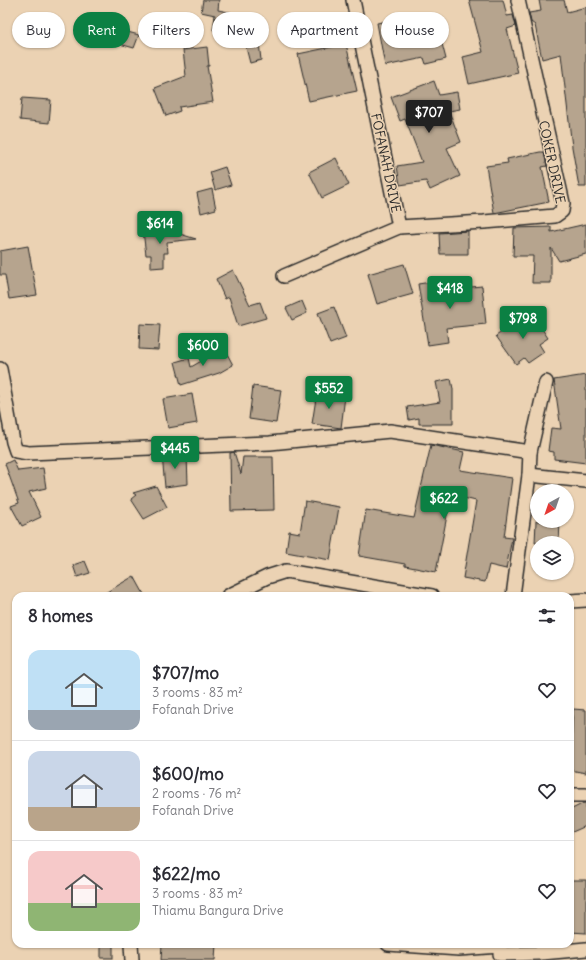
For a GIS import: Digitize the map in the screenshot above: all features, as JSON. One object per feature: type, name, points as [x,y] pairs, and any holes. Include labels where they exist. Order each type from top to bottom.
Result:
[{"type":"street","name":"FOFANAH DRIVE","points":[[284,276],[399,227],[353,0]]},
{"type":"street","name":"COKER DRIVE","points":[[399,227],[555,216],[562,211],[563,203],[518,0]]},
{"type":"street","points":[[0,369],[13,442],[16,451],[28,453],[270,443],[390,431],[530,452]]},
{"type":"street","points":[[514,592],[529,475],[530,452],[546,382]]},
{"type":"street","points":[[529,475],[586,481]]},
{"type":"street","points":[[236,592],[267,577],[286,571],[409,592]]},
{"type":"street","points":[[574,601],[586,600]]},
{"type":"street","points":[[574,795],[586,795]]},
{"type":"street","points":[[131,948],[132,960]]},
{"type":"street","points":[[445,948],[542,953],[586,949]]},
{"type":"building","points":[[203,0],[219,0],[218,10],[229,12],[212,12],[212,14],[201,12]]},
{"type":"building","points":[[469,0],[503,0],[507,16],[513,15],[516,26],[507,29],[518,73],[469,84],[463,57],[483,52]]},
{"type":"building","points":[[539,0],[564,0],[567,12],[586,7],[586,187],[579,187],[572,147],[561,54],[542,59],[535,25],[531,22],[529,13],[541,11]]},
{"type":"building","points":[[381,22],[381,44],[377,23]]},
{"type":"building","points":[[130,33],[138,35],[134,48],[130,47]]},
{"type":"building","points":[[207,47],[209,66],[207,66],[213,102],[179,107],[180,111],[166,116],[155,88],[186,76],[183,50]]},
{"type":"building","points":[[246,48],[260,48],[261,60],[250,63]]},
{"type":"building","points":[[327,48],[347,48],[357,91],[309,101],[298,54]]},
{"type":"building","points":[[382,48],[443,48],[446,59],[426,64],[424,58],[385,66]]},
{"type":"building","points":[[434,81],[439,95],[457,92],[460,109],[449,111],[461,142],[447,148],[460,176],[430,190],[426,181],[400,185],[397,166],[422,162],[405,119],[400,121],[391,97]]},
{"type":"building","points":[[22,98],[51,100],[49,123],[20,120]]},
{"type":"building","points":[[544,152],[547,166],[542,167],[549,202],[494,213],[486,166],[508,163],[507,159]]},
{"type":"building","points":[[336,158],[349,185],[322,198],[309,172]]},
{"type":"building","points":[[225,167],[231,185],[215,190],[210,172]]},
{"type":"building","points":[[212,189],[216,209],[201,213],[197,193]]},
{"type":"building","points":[[586,224],[586,254],[559,261],[551,248],[551,283],[532,283],[533,256],[513,256],[514,228],[551,227],[551,232]]},
{"type":"building","points":[[164,229],[196,239],[167,242],[168,253],[164,253],[164,267],[151,268],[151,255],[146,255],[143,231]]},
{"type":"building","points":[[468,231],[468,254],[440,254],[439,233]]},
{"type":"building","points":[[28,246],[37,295],[9,299],[5,275],[0,275],[0,251]]},
{"type":"building","points":[[404,264],[413,294],[377,304],[368,274]]},
{"type":"building","points":[[233,270],[250,305],[260,302],[266,318],[238,326],[229,297],[225,299],[216,279]]},
{"type":"building","points":[[438,281],[440,290],[482,286],[486,324],[446,328],[448,342],[428,345],[418,284]]},
{"type":"building","points":[[302,301],[307,313],[292,320],[286,308]]},
{"type":"building","points":[[334,307],[346,338],[330,344],[318,313]]},
{"type":"building","points":[[534,317],[548,338],[539,344],[544,352],[528,363],[524,358],[516,364],[496,336],[522,318],[526,322]]},
{"type":"building","points":[[140,324],[160,325],[158,350],[139,349]]},
{"type":"building","points":[[224,348],[233,365],[219,373],[181,385],[175,362],[189,358],[191,367]]},
{"type":"building","points":[[586,375],[586,463],[554,459],[554,452],[548,451],[551,428],[561,429],[554,380]]},
{"type":"building","points":[[451,379],[453,389],[453,424],[419,424],[419,418],[409,420],[407,407],[440,402],[436,382]]},
{"type":"building","points":[[253,386],[281,390],[276,423],[249,419]]},
{"type":"building","points":[[317,392],[345,396],[341,428],[312,424]]},
{"type":"building","points":[[192,394],[197,423],[168,428],[163,399]]},
{"type":"building","points":[[431,445],[464,452],[460,470],[512,478],[504,537],[512,538],[506,569],[489,565],[485,582],[463,578],[476,501],[451,495],[436,572],[405,566],[405,564],[359,556],[366,510],[414,518]]},
{"type":"building","points":[[234,452],[241,474],[243,457],[273,457],[274,510],[231,511],[230,453]]},
{"type":"building","points":[[162,455],[187,455],[188,484],[165,487]]},
{"type":"building","points":[[13,460],[18,471],[43,468],[46,488],[29,492],[41,517],[22,526],[11,506],[19,503],[5,464]]},
{"type":"building","points":[[156,486],[167,507],[144,519],[131,499],[136,495],[133,493]]},
{"type":"building","points":[[305,501],[339,507],[330,560],[286,552],[289,531],[300,533]]},
{"type":"building","points":[[536,528],[560,528],[559,536],[535,536]]},
{"type":"building","points":[[85,561],[90,573],[77,577],[73,565]]},
{"type":"building","points":[[134,576],[143,592],[107,592]]},
{"type":"building","points":[[574,709],[586,710],[586,773],[574,771]]},
{"type":"building","points":[[586,803],[586,826],[574,831],[574,808]]},
{"type":"building","points":[[574,880],[586,880],[586,933],[574,932]]},
{"type":"building","points":[[101,948],[113,948],[113,958],[101,958]]},
{"type":"building","points":[[162,948],[216,948],[215,960],[161,960]]}]
